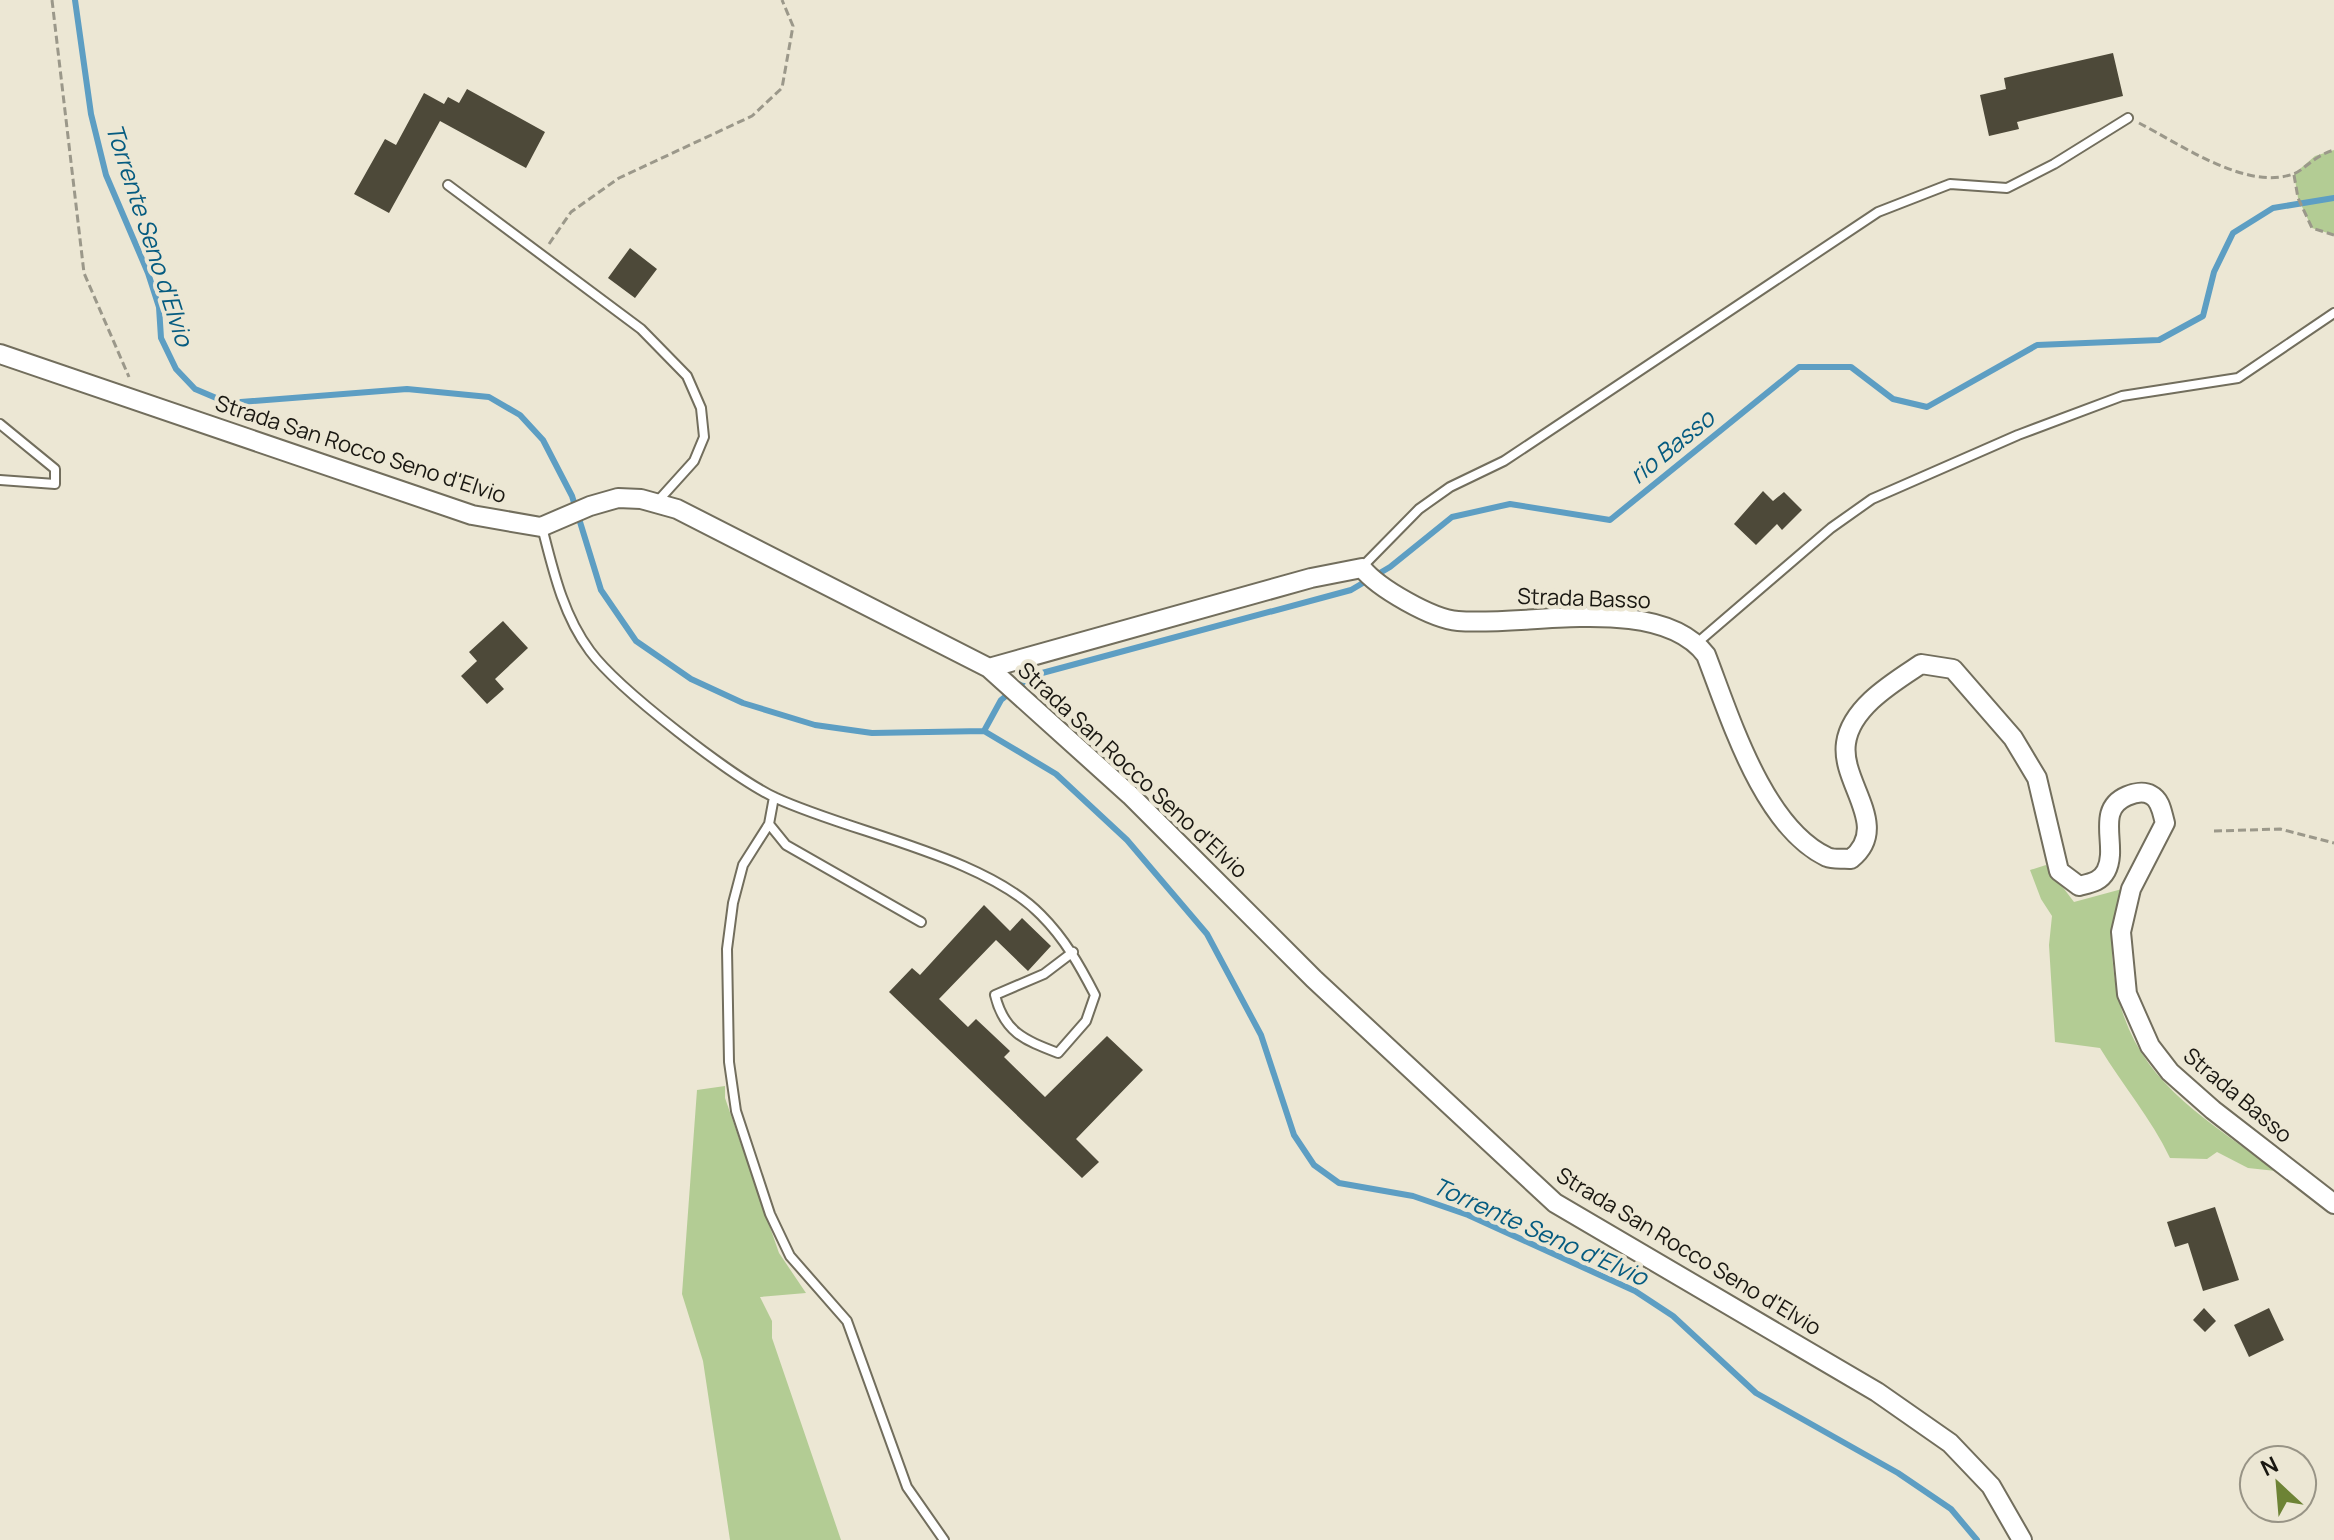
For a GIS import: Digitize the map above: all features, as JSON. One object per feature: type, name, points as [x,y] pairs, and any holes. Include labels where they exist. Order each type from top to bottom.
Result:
[{"type":"street","name":"Strada San Rocco Seno d'Elvio","points":[[0,354],[472,515],[548,524],[604,501],[648,501],[677,509],[989,668],[1130,795],[1314,979],[1555,1203],[1877,1392],[1950,1443],[1991,1486],[2022,1540]]},
{"type":"street","name":"Strada Basso","points":[[1364,570],[1396,596],[1455,621],[1615,619],[1654,622],[1697,643],[1706,655],[1758,785],[1795,831],[1828,858],[1851,859],[1862,850],[1869,830],[1845,760],[1846,741],[1853,724],[1883,689],[1921,664],[1953,669],[2013,738],[2037,778],[2059,871],[2079,886],[2099,880],[2108,868],[2110,812],[2117,801],[2135,793],[2150,794],[2159,801],[2165,823],[2131,889],[2121,932],[2127,994],[2138,1020],[2150,1046],[2170,1072],[2334,1204]]},
{"type":"street","points":[[989,668],[1311,578],[1364,570]]},
{"type":"lane","points":[[1364,570],[1419,509],[1450,487],[1504,461],[1878,212],[1950,184],[2007,188],[2054,164],[2128,118]]},
{"type":"lane","points":[[448,185],[540,257],[641,329],[687,376],[701,408],[704,437],[694,461],[648,501]]},
{"type":"lane","points":[[1697,643],[1831,528],[1872,499],[2018,435],[2122,396],[2238,378],[2334,313]]},
{"type":"lane","points":[[0,424],[55,469],[55,484],[0,480]]},
{"type":"lane","points":[[548,524],[561,600],[590,652],[631,692],[719,761],[774,797],[994,879],[1040,913],[1073,952],[1095,995],[1086,1021],[1058,1053],[1031,1043],[1001,1019],[995,995],[1044,974],[1073,952]]},
{"type":"lane","points":[[774,797],[769,824],[743,865],[733,903],[727,949],[729,1062],[736,1111],[770,1214],[790,1256],[847,1321],[907,1487],[944,1540]]},
{"type":"lane","points":[[769,824],[786,845],[921,922]]},
{"type":"path","points":[[52,0],[84,273],[139,401]]},
{"type":"path","points":[[540,257],[571,212],[607,186],[752,116],[782,88],[793,26],[782,0]]},
{"type":"path","points":[[2128,118],[2248,178],[2294,174],[2315,156],[2334,150]]},
{"type":"path","points":[[2294,174],[2298,198],[2312,228],[2334,235]]},
{"type":"path","points":[[2214,831],[2280,829],[2334,843]]},
{"type":"green space","points":[[2334,150],[2334,235],[2312,228],[2298,198],[2294,174],[2315,156]]},
{"type":"green space","points":[[2046,865],[2074,902],[2122,889],[2112,943],[2117,991],[2128,1026],[2143,1056],[2188,1105],[2276,1171],[2248,1168],[2217,1152],[2207,1159],[2170,1158],[2100,1048],[2055,1042],[2049,945],[2052,916],[2041,899],[2030,870]]},
{"type":"green space","points":[[725,1086],[725,1098],[779,1253],[806,1293],[760,1297],[772,1321],[772,1338],[841,1540],[730,1540],[703,1361],[682,1294],[697,1090]]},
{"type":"building","points":[[2113,53],[2123,96],[2017,122],[2019,129],[1989,136],[1980,95],[2006,89],[2004,78]]},
{"type":"building","points":[[467,89],[545,132],[526,168],[440,121],[389,213],[354,194],[385,139],[396,145],[424,93],[444,104],[448,97],[459,103]]},
{"type":"building","points":[[630,248],[657,269],[635,298],[608,278]]},
{"type":"building","points":[[1763,491],[1773,501],[1784,492],[1802,510],[1782,530],[1777,524],[1756,545],[1734,524]]},
{"type":"building","points":[[503,621],[528,648],[495,679],[504,689],[487,704],[461,676],[477,661],[469,652]]},
{"type":"building","points":[[984,905],[1010,931],[1022,918],[1051,946],[1028,971],[996,940],[939,999],[968,1027],[976,1019],[1010,1051],[1004,1057],[1045,1097],[1107,1036],[1143,1070],[1076,1139],[1099,1162],[1082,1178],[889,992],[912,968],[920,975]]},
{"type":"building","points":[[2215,1207],[2239,1280],[2203,1291],[2188,1243],[2175,1247],[2167,1222]]},
{"type":"building","points":[[2204,1308],[2216,1321],[2205,1332],[2193,1320]]},
{"type":"building","points":[[2269,1308],[2284,1340],[2249,1357],[2234,1325]]},
{"type":"waterway","name":"Torrente Seno d'Elvio","points":[[75,0],[91,114],[106,175],[148,273],[159,307],[161,338],[176,369],[195,389],[228,403],[407,389],[489,397],[520,415],[543,440],[572,496],[601,590],[636,641],[691,679],[743,703],[815,725],[872,733],[984,731],[1056,774],[1127,840],[1207,934],[1261,1035],[1294,1135],[1314,1165],[1339,1183],[1413,1196],[1468,1215],[1635,1291],[1673,1316],[1756,1393],[1898,1473],[1951,1509],[1977,1540]]},
{"type":"waterway","name":"rio Basso","points":[[984,731],[1001,700],[1031,676],[1351,590],[1390,567],[1452,517],[1510,504],[1610,520],[1799,367],[1851,367],[1893,399],[1927,407],[2037,345],[2159,340],[2203,316],[2214,272],[2233,233],[2273,208],[2334,198]]}]
